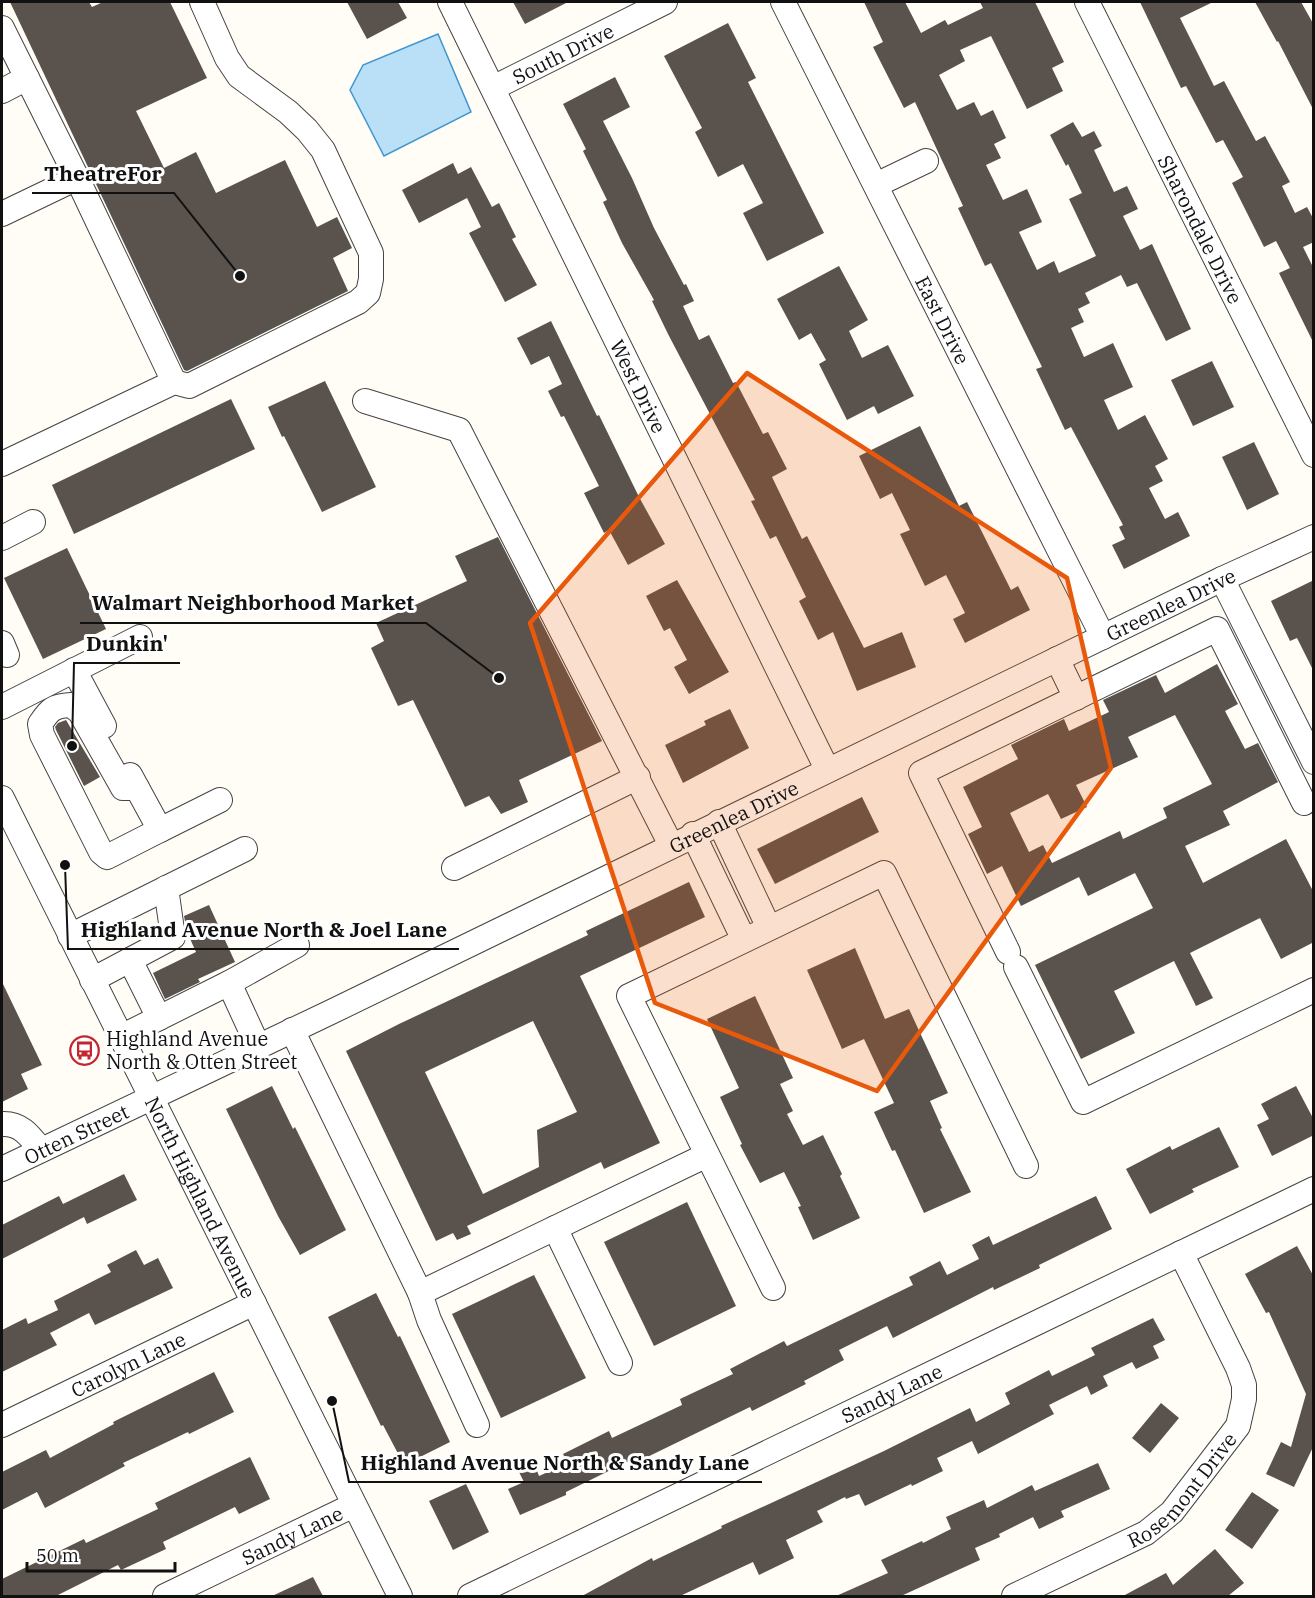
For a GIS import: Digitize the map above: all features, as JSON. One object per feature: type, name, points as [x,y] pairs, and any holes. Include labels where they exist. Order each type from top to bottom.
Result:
[{"type":"street","points":[[2,464],[174,382],[189,386],[358,302],[368,293],[371,279],[371,253],[322,150],[307,130],[288,112],[239,76],[227,58],[202,2]]},
{"type":"street","name":"West Drive","points":[[450,2],[827,770]]},
{"type":"street","name":"South Drive","points":[[493,88],[665,2]]},
{"type":"street","name":"East Drive","points":[[783,2],[1103,637]]},
{"type":"street","name":"Sharondale Drive","points":[[1087,2],[1314,455]]},
{"type":"street","points":[[2,28],[77,178],[174,382]]},
{"type":"street","points":[[2,91],[27,78]]},
{"type":"street","points":[[876,185],[926,161]]},
{"type":"street","points":[[2,214],[77,178]]},
{"type":"street","points":[[364,401],[459,430],[671,845]]},
{"type":"street","points":[[2,538],[33,522]]},
{"type":"street","name":"Greenlea Drive","points":[[152,1097],[1222,579],[1314,537]]},
{"type":"street","points":[[1222,579],[1314,762]]},
{"type":"street","points":[[1304,803],[1217,629],[921,773],[1083,1102],[1314,990]]},
{"type":"street","points":[[2,707],[140,637]]},
{"type":"street","points":[[1057,659],[1076,698]]},
{"type":"street","points":[[74,670],[160,830]]},
{"type":"street","points":[[137,788],[123,788],[80,712],[71,705],[60,705],[49,710],[40,724],[42,735],[101,852],[107,857],[220,800]]},
{"type":"street","points":[[454,868],[638,777]]},
{"type":"street","name":"North Highland Avenue","points":[[2,798],[400,1596]]},
{"type":"street","points":[[719,822],[769,928]]},
{"type":"street","points":[[693,834],[744,940]]},
{"type":"street","points":[[70,936],[245,849]]},
{"type":"street","points":[[773,1288],[629,996],[744,940],[884,873],[1026,1166]]},
{"type":"street","points":[[92,980],[173,937],[166,888]]},
{"type":"street","points":[[121,1037],[229,983],[297,945]]},
{"type":"street","points":[[130,960],[159,1018]]},
{"type":"street","points":[[229,983],[258,1046]]},
{"type":"street","points":[[292,1030],[420,1293],[429,1320],[477,1425]]},
{"type":"street","name":"Otten Street","points":[[2,1169],[152,1097]]},
{"type":"street","points":[[2,1124],[17,1126],[25,1131],[41,1150]]},
{"type":"street","points":[[420,1293],[707,1155]]},
{"type":"street","name":"Sandy Lane","points":[[470,1596],[1314,1189]]},
{"type":"street","points":[[555,1228],[620,1363]]},
{"type":"street","name":"Rosemont Drive","points":[[1014,1596],[1146,1533],[1172,1512],[1238,1426],[1244,1399],[1244,1385],[1238,1368],[1181,1253]]},
{"type":"street","name":"Carolyn Lane","points":[[2,1425],[254,1303]]},
{"type":"street","name":"Sandy Lane","points":[[165,1596],[354,1505]]},
{"type":"highlighted area","points":[[747,373],[1067,578],[1111,768],[877,1091],[655,1003],[530,623]]},
{"type":"water","points":[[438,34],[471,112],[384,156],[350,90],[363,65]]},
{"type":"building","points":[[10,2],[89,2],[92,7],[103,2],[170,2],[207,78],[136,111],[164,168],[196,152],[216,193],[285,160],[317,227],[337,217],[352,248],[333,258],[348,291],[187,371],[184,370]]},
{"type":"building","points":[[347,2],[398,2],[407,18],[367,39]]},
{"type":"building","points":[[513,2],[568,2],[525,24]]},
{"type":"building","points":[[864,2],[905,2],[921,33],[945,20],[948,25],[983,8],[980,2],[1035,2],[1064,62],[1052,68],[1063,91],[1027,109],[991,36],[960,50],[965,61],[939,75],[957,110],[974,102],[981,116],[993,110],[1006,138],[994,144],[1001,158],[986,165],[1003,200],[1027,189],[1042,222],[1019,232],[1037,270],[1054,261],[1059,273],[1096,256],[1069,199],[1082,193],[1050,135],[1073,122],[1082,137],[1094,131],[1102,146],[1094,150],[1114,192],[1127,186],[1138,209],[1123,216],[1140,250],[1152,244],[1191,329],[1166,341],[1137,283],[1127,287],[1121,275],[1085,293],[1090,303],[1078,309],[1084,322],[1071,328],[1084,357],[1113,343],[1133,387],[1104,400],[1118,430],[1145,415],[1168,459],[1155,466],[1163,481],[1149,488],[1165,519],[1178,512],[1190,536],[1124,569],[1112,545],[1125,539],[1119,527],[1123,525],[1071,427],[1065,430],[1036,369],[1042,367],[991,263],[985,266],[958,208],[963,206],[915,102],[904,108],[873,47],[883,42]]},
{"type":"building","points":[[1140,2],[1213,2],[1180,18],[1214,86],[1224,81],[1256,141],[1265,136],[1290,182],[1282,186],[1295,213],[1307,207],[1314,220],[1314,242],[1303,247],[1314,269],[1314,344],[1279,273],[1290,268],[1276,241],[1264,247],[1232,183],[1243,177],[1223,140],[1216,143],[1186,86],[1181,88]]},
{"type":"building","points":[[1255,2],[1301,2],[1314,25],[1314,111],[1278,41]]},
{"type":"building","points":[[728,23],[756,78],[748,82],[824,233],[767,261],[743,213],[763,203],[743,164],[718,177],[695,132],[702,128],[664,56]]},
{"type":"building","points":[[615,77],[630,107],[603,121],[654,228],[694,301],[683,306],[699,340],[709,335],[733,383],[736,382],[763,434],[768,432],[787,469],[772,477],[802,539],[807,536],[864,648],[902,632],[916,667],[857,691],[833,632],[818,640],[799,601],[806,597],[776,536],[770,539],[751,501],[755,500],[668,334],[652,301],[654,300],[622,243],[603,202],[607,200],[583,151],[586,149],[563,104]]},
{"type":"building","points":[[453,163],[458,174],[471,167],[492,207],[499,203],[516,237],[512,239],[537,285],[505,302],[469,233],[481,227],[467,198],[419,223],[402,190]]},
{"type":"building","points":[[839,266],[868,320],[849,331],[862,358],[888,345],[914,396],[878,414],[874,406],[847,420],[819,364],[826,360],[811,333],[799,340],[777,299]]},
{"type":"building","points":[[551,321],[597,416],[599,415],[665,544],[628,565],[609,530],[604,533],[584,493],[599,486],[564,416],[561,417],[548,391],[562,384],[549,356],[531,365],[517,338]]},
{"type":"building","points":[[1212,361],[1234,407],[1193,426],[1171,380]]},
{"type":"building","points":[[325,381],[376,487],[322,512],[268,407]]},
{"type":"building","points":[[231,399],[255,449],[74,534],[52,485]]},
{"type":"building","points":[[920,426],[959,506],[967,502],[1011,590],[1018,586],[1030,610],[965,643],[953,619],[965,613],[946,575],[925,586],[900,534],[910,530],[892,493],[880,499],[859,456]]},
{"type":"building","points":[[1254,442],[1279,494],[1247,510],[1222,457]]},
{"type":"building","points":[[498,537],[602,741],[519,780],[528,802],[501,814],[489,796],[465,807],[413,700],[398,706],[371,648],[384,641],[376,623],[467,581],[455,556]]},
{"type":"building","points":[[67,548],[106,629],[43,659],[4,578]]},
{"type":"building","points":[[677,580],[729,672],[689,694],[674,667],[687,660],[670,628],[664,631],[646,596]]},
{"type":"building","points":[[1314,580],[1314,672],[1297,638],[1290,641],[1271,601]]},
{"type":"building","points":[[1217,664],[1238,704],[1225,711],[1245,749],[1258,743],[1278,782],[1223,811],[1230,825],[1185,846],[1203,883],[1286,839],[1314,893],[1314,942],[1281,959],[1260,918],[1190,953],[1213,998],[1196,1006],[1174,961],[1114,991],[1135,1033],[1081,1059],[1035,965],[1153,908],[1135,873],[1088,896],[1079,877],[1021,906],[1002,866],[987,874],[968,834],[982,827],[963,787],[1018,759],[1011,745],[1064,719],[1069,731],[1109,712],[1103,700],[1156,675],[1165,693]],"holes":[[[1175,715],[1212,784],[1163,808],[1167,818],[1123,839],[1120,831],[1052,863],[1043,845],[1029,852],[1010,813],[1048,794],[1061,819],[1087,807],[1076,785],[1138,757],[1128,737]]]},
{"type":"building","points":[[730,709],[749,748],[683,783],[665,745],[706,725],[704,721]]},
{"type":"building","points":[[66,720],[100,777],[84,786],[55,727]]},
{"type":"building","points":[[862,797],[879,832],[775,884],[757,849]]},
{"type":"building","points":[[689,882],[705,917],[580,976],[660,1143],[604,1169],[601,1162],[467,1226],[471,1234],[457,1240],[453,1233],[436,1241],[346,1051],[588,935],[586,931]],"holes":[[[533,1021],[577,1112],[537,1130],[539,1167],[483,1194],[425,1072]]]},
{"type":"building","points":[[209,905],[235,962],[198,979],[200,982],[165,999],[153,973],[196,952],[187,932],[184,916]]},
{"type":"building","points":[[855,948],[885,1019],[909,1009],[948,1093],[930,1101],[942,1128],[940,1129],[971,1192],[924,1213],[895,1150],[892,1151],[874,1112],[894,1103],[864,1039],[842,1049],[807,970]]},
{"type":"building","points":[[2,982],[42,1065],[21,1074],[28,1089],[2,1102]]},
{"type":"building","points":[[755,996],[793,1078],[780,1084],[793,1111],[787,1114],[803,1145],[823,1135],[860,1218],[813,1240],[798,1207],[801,1206],[784,1172],[760,1183],[740,1145],[742,1144],[720,1097],[739,1088],[707,1019]]},
{"type":"building","points":[[272,1086],[346,1230],[300,1255],[278,1216],[226,1109]]},
{"type":"building","points":[[1296,1086],[1314,1120],[1314,1135],[1272,1156],[1257,1125],[1269,1119],[1261,1104]]},
{"type":"building","points":[[1219,1127],[1239,1167],[1192,1189],[1194,1192],[1150,1214],[1126,1169],[1170,1146],[1172,1150]]},
{"type":"building","points":[[124,1174],[137,1200],[87,1224],[84,1217],[2,1259],[2,1225],[59,1196],[63,1204]]},
{"type":"building","points":[[1096,1196],[1112,1229],[1039,1265],[1040,1268],[994,1290],[993,1287],[893,1338],[887,1326],[839,1350],[844,1360],[804,1381],[806,1384],[752,1411],[750,1407],[637,1462],[635,1458],[566,1492],[566,1495],[520,1515],[508,1489],[524,1482],[518,1470],[534,1463],[539,1476],[568,1463],[563,1454],[609,1431],[612,1438],[682,1405],[680,1399],[733,1374],[730,1369],[784,1341],[787,1346],[913,1285],[909,1277],[940,1261],[947,1275],[979,1259],[972,1245],[989,1236],[993,1245]]},
{"type":"building","points":[[687,1202],[736,1306],[654,1346],[604,1242]]},
{"type":"building","points":[[1297,1246],[1314,1277],[1314,1445],[1294,1487],[1266,1474],[1281,1442],[1291,1447],[1306,1394],[1269,1312],[1266,1313],[1245,1274]]},
{"type":"building","points":[[136,1250],[144,1265],[158,1258],[173,1288],[95,1325],[89,1313],[50,1333],[57,1345],[2,1372],[2,1330],[26,1318],[28,1324],[58,1310],[54,1301],[111,1272],[107,1265]]},
{"type":"building","points":[[534,1275],[586,1378],[501,1418],[452,1314]]},
{"type":"building","points":[[376,1293],[398,1337],[400,1336],[450,1442],[404,1465],[383,1425],[381,1426],[328,1317]]},
{"type":"building","points":[[1153,1318],[1165,1340],[1153,1346],[1159,1358],[1136,1369],[1132,1362],[1103,1376],[1108,1386],[1091,1395],[1087,1386],[1049,1405],[1054,1414],[978,1454],[972,1441],[937,1458],[943,1471],[912,1486],[911,1484],[865,1506],[859,1494],[846,1499],[845,1497],[817,1511],[823,1522],[786,1540],[794,1558],[759,1575],[753,1562],[680,1596],[582,1596],[652,1558],[653,1561],[722,1528],[721,1526],[884,1451],[970,1408],[976,1422],[1010,1404],[1005,1393],[1049,1370],[1052,1376],[1095,1355],[1091,1348]]},
{"type":"building","points":[[214,1372],[234,1412],[123,1463],[125,1466],[45,1508],[37,1492],[2,1510],[2,1472],[46,1450],[50,1458],[114,1424],[113,1422]]},
{"type":"building","points":[[1161,1403],[1179,1418],[1150,1453],[1132,1438]]},
{"type":"building","points":[[250,1457],[270,1499],[239,1514],[235,1507],[163,1542],[166,1549],[121,1570],[118,1565],[56,1596],[2,1596],[2,1579],[84,1539],[86,1543],[158,1509],[155,1503]]},
{"type":"building","points":[[1098,1463],[1110,1489],[1061,1511],[1064,1517],[1039,1529],[1033,1517],[999,1534],[1000,1537],[975,1548],[980,1560],[901,1596],[836,1596],[888,1573],[881,1560],[951,1529],[946,1517],[984,1500],[987,1508],[1032,1485],[1035,1491]]},
{"type":"building","points":[[466,1484],[489,1532],[453,1550],[429,1501]]},
{"type":"building","points":[[1252,1492],[1279,1510],[1252,1549],[1225,1530]]},
{"type":"building","points":[[1215,1549],[1244,1583],[1228,1596],[1123,1596],[1166,1573],[1173,1585]]},
{"type":"building","points":[[313,1577],[323,1596],[272,1596]]},
{"type":"place","name":"TheatreFor","points":[[240,276]]},
{"type":"place","name":"Walmart Neighborhood Market","points":[[499,678]]},
{"type":"place","name":"Dunkin'","points":[[72,746]]},
{"type":"place","name":"Highland Avenue North & Joel Lane","points":[[65,865]]},
{"type":"place","name":"Highland Avenue North & Otten Street","points":[[85,1050]]},
{"type":"place","name":"Highland Avenue North & Sandy Lane","points":[[332,1401]]}]
